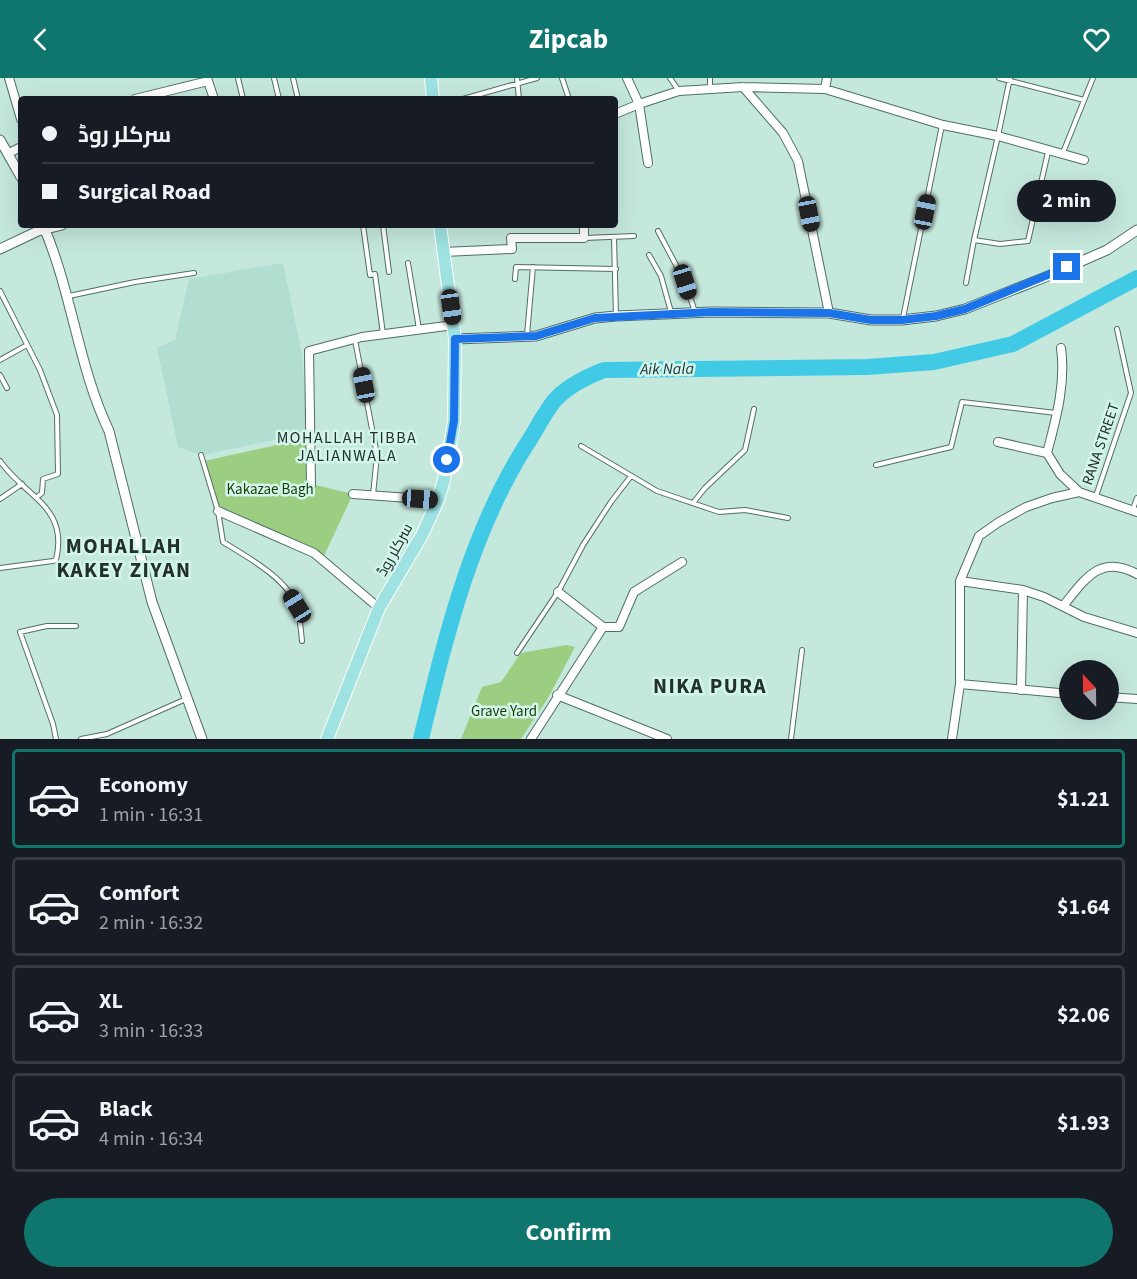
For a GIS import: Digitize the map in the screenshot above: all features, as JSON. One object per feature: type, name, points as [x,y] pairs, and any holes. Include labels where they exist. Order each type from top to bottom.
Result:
[{"type":"main road","points":[[431,78],[433,96]]},
{"type":"main road","name":"سرکلر روڈ","points":[[327,739],[379,608],[422,535],[438,500],[444,480],[454,421],[455,339],[440,228]]},
{"type":"street","points":[[9,78],[18,108]]},
{"type":"street","points":[[627,78],[639,104],[648,164]]},
{"type":"street","points":[[825,89],[827,78]]},
{"type":"street","points":[[146,96],[208,79],[213,96]]},
{"type":"street","points":[[743,87],[783,133],[798,161],[829,313]]},
{"type":"street","points":[[618,113],[679,92],[710,88],[825,89],[942,125],[998,136],[1048,152],[1084,160]]},
{"type":"street","points":[[0,141],[18,171]]},
{"type":"street","points":[[9,153],[18,148]]},
{"type":"street","points":[[1,247],[42,228]]},
{"type":"street","points":[[44,228],[68,296],[88,380],[96,405],[109,431],[152,602],[202,739]]},
{"type":"street","points":[[443,252],[512,249],[512,238],[584,238],[584,228]]},
{"type":"street","points":[[455,339],[536,336],[595,318],[616,316],[695,313],[829,313],[871,320],[902,320],[936,316],[965,309],[1107,250],[1137,230]]},
{"type":"street","points":[[311,484],[309,351],[355,339],[454,325]]},
{"type":"street","points":[[1047,453],[1057,413],[1064,369],[1061,348]]},
{"type":"street","points":[[998,442],[1047,453],[1060,474],[1079,492],[1135,511]]},
{"type":"street","points":[[952,739],[960,684],[960,581],[980,536],[1026,507],[1079,492]]},
{"type":"street","points":[[353,494],[438,500]]},
{"type":"street","points":[[218,511],[314,553],[379,608]]},
{"type":"street","points":[[558,592],[603,627],[619,627],[634,592],[682,562]]},
{"type":"street","points":[[1063,606],[1091,573],[1099,569],[1122,567],[1137,574]]},
{"type":"street","points":[[960,581],[1023,590],[1044,597],[1078,614],[1137,633]]},
{"type":"street","points":[[1021,690],[1023,590]]},
{"type":"street","points":[[531,739],[557,695],[603,627]]},
{"type":"street","points":[[960,684],[1059,693]]},
{"type":"street","points":[[557,695],[667,739]]},
{"type":"street","points":[[1119,698],[1137,699]]},
{"type":"lane","points":[[238,78],[242,96]]},
{"type":"lane","points":[[274,78],[278,96]]},
{"type":"lane","points":[[293,78],[297,96]]},
{"type":"lane","points":[[517,78],[519,96]]},
{"type":"lane","points":[[476,96],[537,78]]},
{"type":"lane","points":[[562,78],[568,96]]},
{"type":"lane","points":[[670,78],[679,92]]},
{"type":"lane","points":[[710,78],[710,88]]},
{"type":"lane","points":[[999,78],[1084,100]]},
{"type":"lane","points":[[1062,155],[1093,78]]},
{"type":"lane","points":[[966,283],[1009,79]]},
{"type":"lane","points":[[902,320],[942,125]]},
{"type":"lane","points":[[974,240],[1000,244],[1028,241],[1048,152]]},
{"type":"lane","points":[[363,228],[370,275],[375,274],[383,334]]},
{"type":"lane","points":[[383,228],[389,272]]},
{"type":"lane","points":[[658,231],[685,282],[695,313]]},
{"type":"lane","points":[[584,238],[634,236]]},
{"type":"lane","points":[[614,237],[616,316]]},
{"type":"lane","points":[[649,255],[661,276],[671,314]]},
{"type":"lane","points":[[408,263],[419,330]]},
{"type":"lane","points":[[516,279],[516,267],[616,269]]},
{"type":"lane","points":[[526,337],[533,267]]},
{"type":"lane","points":[[68,296],[194,273]]},
{"type":"lane","points":[[0,291],[40,370],[57,415],[58,474],[43,479],[42,493],[37,497]]},
{"type":"lane","name":"RANA STREET","points":[[1096,497],[1131,393],[1117,329]]},
{"type":"lane","points":[[355,339],[377,455],[372,496]]},
{"type":"lane","points":[[0,360],[27,345]]},
{"type":"lane","points":[[0,375],[7,388]]},
{"type":"lane","points":[[876,465],[951,447],[962,402],[1057,413]]},
{"type":"lane","points":[[693,503],[705,488],[745,450],[754,409]]},
{"type":"lane","points":[[581,446],[657,491],[719,512],[745,510],[788,518]]},
{"type":"lane","points":[[201,455],[218,511],[223,542],[258,565],[286,588],[297,606],[302,641]]},
{"type":"lane","points":[[0,461],[7,471],[37,497],[57,524],[56,560],[0,568]]},
{"type":"lane","points":[[517,653],[558,592],[583,545],[631,476]]},
{"type":"lane","points":[[0,499],[22,484]]},
{"type":"lane","points":[[1135,511],[1137,498]]},
{"type":"lane","points":[[56,739],[53,724],[20,632],[47,626],[76,626]]},
{"type":"lane","points":[[791,739],[802,650]]},
{"type":"lane","points":[[81,739],[107,734],[186,699]]},
{"type":"shaded area","points":[[283,263],[302,354],[308,433],[202,455],[178,447],[157,348],[175,340],[189,279]]},
{"type":"green space","name":"Kakazae Bagh","points":[[309,438],[311,484],[353,494],[322,560],[218,511],[204,461]]},
{"type":"green space","name":"Grave Yard","points":[[566,645],[575,647],[548,698],[521,739],[461,739],[482,687],[501,682],[521,653]]},
{"type":"waterway","name":"Aik Nala","points":[[421,739],[451,621],[477,544],[511,471],[545,413],[554,401],[571,386],[604,370],[867,367],[934,362],[1013,344],[1137,278]]},
{"type":"district","name":"MOHALLAH TIBBA JALIANWALA","points":[[347,447]]},
{"type":"district","name":"MOHALLAH KAKEY ZIYAN","points":[[124,558]]},
{"type":"district","name":"NIKA PURA","points":[[710,686]]},
{"type":"route","points":[[447,460],[454,421],[455,339],[536,336],[595,318],[712,312],[829,313],[871,320],[902,320],[936,316],[965,309],[1067,267]]}]
